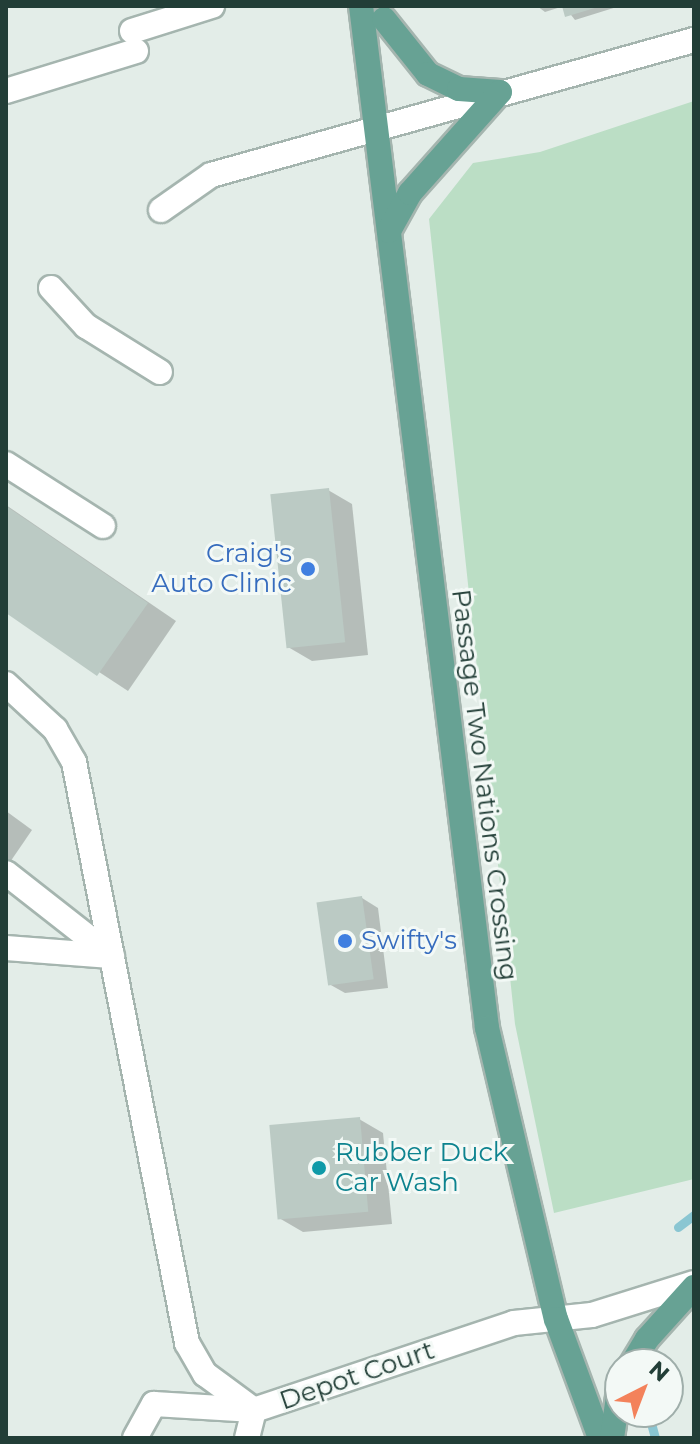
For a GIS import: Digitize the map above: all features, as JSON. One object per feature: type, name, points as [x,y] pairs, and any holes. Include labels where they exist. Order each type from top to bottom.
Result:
[{"type":"main road","name":"Passage Two Nations Crossing","points":[[361,6],[487,1028],[556,1319],[600,1438]]},
{"type":"main road","name":"Passage Two Nations Crossing","points":[[376,125],[385,13]]},
{"type":"main road","points":[[385,13],[428,74],[459,89],[500,92]]},
{"type":"main road","points":[[389,231],[410,193],[500,92]]},
{"type":"main road","points":[[642,1348],[694,1285]]},
{"type":"street","points":[[6,91],[134,41],[212,6]]},
{"type":"street","points":[[161,210],[211,175],[376,125],[694,40]]},
{"type":"street","points":[[51,288],[86,326],[160,372]]},
{"type":"street","points":[[6,464],[103,526]]},
{"type":"street","points":[[6,684],[55,729],[74,762],[187,1343],[205,1374],[254,1410],[247,1438]]},
{"type":"street","points":[[6,873],[112,956]]},
{"type":"street","points":[[6,948],[112,956]]},
{"type":"street","name":"Depot Court","points":[[135,1438],[154,1404],[254,1410],[514,1323],[592,1315],[694,1285]]},
{"type":"green space","points":[[694,101],[694,1179],[554,1213],[515,1024],[429,219],[473,163],[540,152]]},
{"type":"building","points":[[562,6],[598,6],[598,7],[565,17]]},
{"type":"building","name":"Craig's Auto Clinic","points":[[329,488],[345,642],[287,648],[270,494]]},
{"type":"building","points":[[6,506],[148,603],[97,676],[6,613]]},
{"type":"building","name":"Swifty's","points":[[362,896],[374,979],[328,986],[316,902]]},
{"type":"building","name":"Rubber Duck Car Wash","points":[[360,1117],[368,1212],[278,1220],[269,1125]]},
{"type":"waterway","points":[[678,1227],[694,1215]]},
{"type":"waterway","points":[[652,1428],[655,1438]]},
{"type":"place","name":"Craig's Auto Clinic","points":[[308,569]]},
{"type":"place","name":"Swifty's","points":[[345,941]]},
{"type":"place","name":"Rubber Duck Car Wash","points":[[319,1168]]}]
